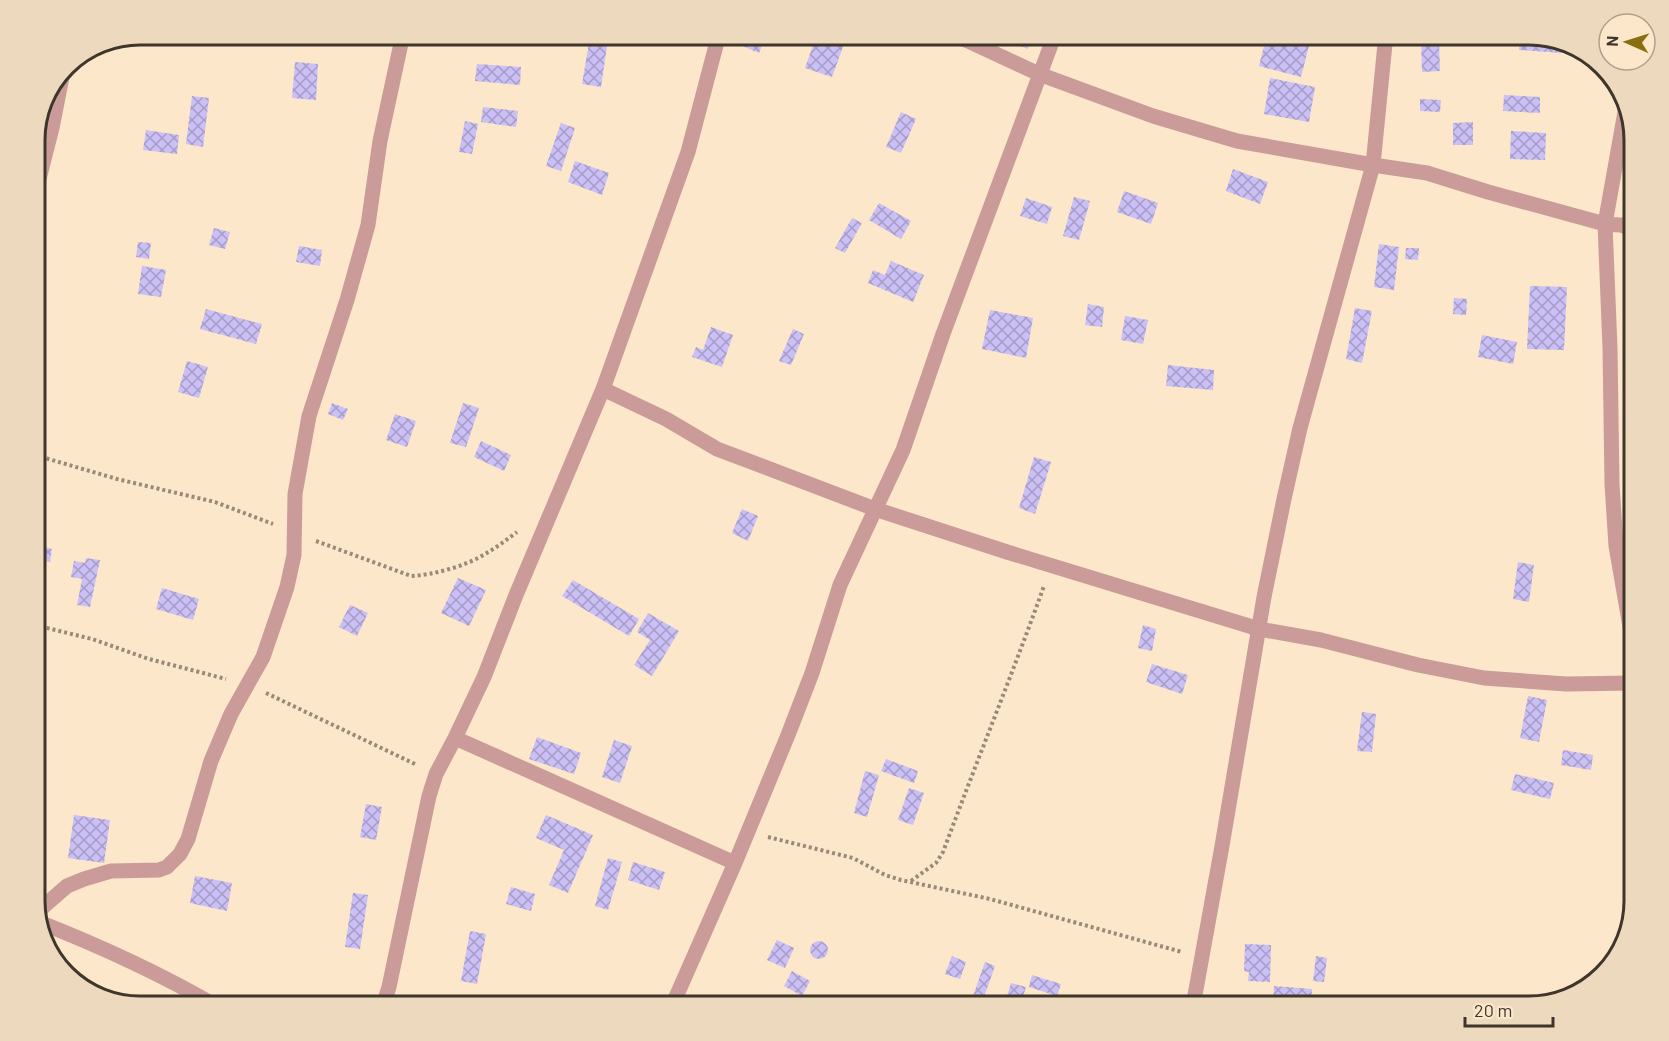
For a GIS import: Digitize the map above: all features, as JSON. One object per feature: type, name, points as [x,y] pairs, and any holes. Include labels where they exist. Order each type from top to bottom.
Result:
[{"type":"street","points":[[45,905],[67,886],[84,879],[111,871],[159,870],[166,867],[180,854],[189,839],[211,761],[231,714],[263,657],[287,587],[294,555],[295,494],[309,416],[347,300],[368,225],[380,141],[401,45]]},
{"type":"street","points":[[386,996],[429,796],[436,774],[484,677],[520,585],[603,389],[688,152],[716,45]]},
{"type":"street","points":[[978,45],[1039,74],[1153,116],[1238,141],[1427,173],[1605,224],[1624,226]]},
{"type":"street","points":[[676,996],[735,863],[812,673],[840,585],[903,450],[943,334],[1051,45]]},
{"type":"street","points":[[1195,996],[1259,628],[1282,510],[1300,428],[1373,165],[1385,45]]},
{"type":"street","points":[[45,156],[59,91]]},
{"type":"street","points":[[1623,125],[1605,224],[1612,484],[1616,546],[1624,590]]},
{"type":"street","points":[[603,389],[666,419],[717,449],[875,508],[1259,628],[1484,678],[1566,684],[1624,683]]},
{"type":"street","points":[[455,738],[735,863]]},
{"type":"street","points":[[48,926],[97,945],[198,996]]},
{"type":"path","points":[[45,458],[117,479],[215,502],[411,576],[426,576],[483,556],[520,530]]},
{"type":"path","points":[[911,882],[936,863],[943,852],[1052,565]]},
{"type":"path","points":[[45,627],[92,639],[149,659],[249,685],[436,774]]},
{"type":"path","points":[[747,833],[853,858],[885,875],[990,899],[1203,957]]},
{"type":"building","points":[[589,45],[607,46],[601,87],[582,84]]},
{"type":"building","points":[[740,45],[762,45],[759,53]]},
{"type":"building","points":[[813,45],[844,45],[832,77],[805,68]]},
{"type":"building","points":[[1017,45],[1029,45],[1028,49]]},
{"type":"building","points":[[1264,45],[1309,45],[1301,77],[1259,66]]},
{"type":"building","points":[[1421,45],[1439,45],[1440,71],[1422,72]]},
{"type":"building","points":[[1519,45],[1529,45],[1554,48],[1562,53],[1519,50]]},
{"type":"building","points":[[295,62],[318,64],[316,100],[292,98]]},
{"type":"building","points":[[477,64],[521,67],[520,85],[475,81]]},
{"type":"building","points":[[1270,78],[1315,87],[1309,122],[1264,114]]},
{"type":"building","points":[[1504,95],[1540,97],[1540,113],[1503,111]]},
{"type":"building","points":[[192,96],[209,98],[203,147],[186,144]]},
{"type":"building","points":[[1420,99],[1441,100],[1440,112],[1420,111]]},
{"type":"building","points":[[483,107],[518,111],[516,127],[481,122]]},
{"type":"building","points":[[901,112],[916,119],[901,153],[886,147]]},
{"type":"building","points":[[465,121],[478,124],[472,154],[459,152]]},
{"type":"building","points":[[1473,122],[1473,145],[1453,145],[1453,123]]},
{"type":"building","points":[[561,123],[575,128],[561,171],[546,166]]},
{"type":"building","points":[[146,130],[179,135],[177,154],[143,150]]},
{"type":"building","points":[[1511,131],[1546,133],[1545,160],[1510,159]]},
{"type":"building","points":[[575,161],[609,173],[602,195],[568,182]]},
{"type":"building","points":[[1233,169],[1268,182],[1260,204],[1226,191]]},
{"type":"building","points":[[1124,191],[1158,203],[1151,224],[1117,212]]},
{"type":"building","points":[[1074,197],[1090,201],[1079,240],[1063,236]]},
{"type":"building","points":[[1026,198],[1052,207],[1047,224],[1020,216]]},
{"type":"building","points":[[879,203],[911,221],[901,239],[869,220]]},
{"type":"building","points":[[852,218],[862,223],[845,253],[835,248]]},
{"type":"building","points":[[214,228],[230,232],[225,249],[209,245]]},
{"type":"building","points":[[138,242],[151,243],[149,259],[136,257]]},
{"type":"building","points":[[1379,244],[1399,247],[1394,290],[1374,287]]},
{"type":"building","points":[[299,246],[322,250],[320,266],[296,262]]},
{"type":"building","points":[[1406,248],[1419,248],[1418,260],[1405,259]]},
{"type":"building","points":[[891,261],[924,275],[913,302],[868,283],[873,270],[885,275]]},
{"type":"building","points":[[142,266],[166,270],[161,297],[138,294]]},
{"type":"building","points":[[1530,286],[1567,287],[1564,350],[1527,349]]},
{"type":"building","points":[[1454,298],[1467,299],[1466,315],[1453,314]]},
{"type":"building","points":[[1088,304],[1104,307],[1102,327],[1085,325]]},
{"type":"building","points":[[1355,308],[1372,311],[1362,363],[1346,359]]},
{"type":"building","points":[[206,309],[262,324],[256,344],[200,329]]},
{"type":"building","points":[[990,310],[1033,318],[1026,358],[982,349]]},
{"type":"building","points":[[1125,316],[1148,320],[1143,344],[1121,340]]},
{"type":"building","points":[[711,327],[733,335],[722,367],[692,357],[696,347],[703,350]]},
{"type":"building","points":[[793,329],[804,334],[791,365],[779,361]]},
{"type":"building","points":[[1482,335],[1517,342],[1513,364],[1478,357]]},
{"type":"building","points":[[187,361],[208,367],[199,398],[178,392]]},
{"type":"building","points":[[1168,365],[1214,370],[1213,390],[1166,386]]},
{"type":"building","points":[[332,403],[348,409],[343,420],[328,414]]},
{"type":"building","points":[[463,403],[479,408],[466,447],[450,443]]},
{"type":"building","points":[[395,414],[416,421],[407,447],[386,440]]},
{"type":"building","points":[[481,441],[511,455],[504,471],[474,457]]},
{"type":"building","points":[[1034,457],[1051,462],[1035,514],[1019,508]]},
{"type":"building","points":[[742,509],[758,516],[748,541],[732,533]]},
{"type":"building","points":[[45,547],[52,549],[50,562],[45,561]]},
{"type":"building","points":[[86,558],[100,560],[90,607],[77,605],[82,579],[71,577],[74,561],[85,563]]},
{"type":"building","points":[[1518,562],[1534,565],[1529,602],[1513,599]]},
{"type":"building","points":[[458,578],[486,590],[469,626],[441,613]]},
{"type":"building","points":[[573,580],[639,619],[629,636],[562,596]]},
{"type":"building","points":[[162,588],[199,599],[193,620],[156,609]]},
{"type":"building","points":[[350,605],[368,613],[357,636],[339,627]]},
{"type":"building","points":[[648,613],[679,631],[652,676],[634,665],[650,640],[637,632]]},
{"type":"building","points":[[1143,625],[1156,629],[1152,651],[1138,648]]},
{"type":"building","points":[[1152,664],[1188,675],[1182,694],[1146,682]]},
{"type":"building","points":[[1528,696],[1547,700],[1539,742],[1520,738]]},
{"type":"building","points":[[1362,712],[1376,714],[1372,752],[1357,751]]},
{"type":"building","points":[[537,737],[581,753],[574,774],[529,759]]},
{"type":"building","points":[[614,740],[632,746],[620,783],[602,777]]},
{"type":"building","points":[[1563,750],[1593,755],[1591,770],[1561,765]]},
{"type":"building","points":[[886,759],[918,771],[914,783],[881,771]]},
{"type":"building","points":[[865,771],[879,775],[867,817],[854,813]]},
{"type":"building","points":[[1515,774],[1554,783],[1550,799],[1511,790]]},
{"type":"building","points":[[909,788],[924,793],[913,825],[898,820]]},
{"type":"building","points":[[366,804],[382,807],[376,840],[360,837]]},
{"type":"building","points":[[74,815],[110,820],[104,863],[68,858]]},
{"type":"building","points":[[546,815],[593,835],[568,893],[549,885],[564,850],[536,838]]},
{"type":"building","points":[[608,858],[622,862],[608,910],[595,906]]},
{"type":"building","points":[[633,862],[665,872],[659,890],[628,880]]},
{"type":"building","points":[[195,876],[232,883],[227,911],[190,903]]},
{"type":"building","points":[[511,887],[535,894],[531,911],[506,904]]},
{"type":"building","points":[[353,893],[368,895],[360,949],[345,947]]},
{"type":"building","points":[[470,931],[486,934],[477,984],[461,981]]},
{"type":"building","points":[[777,940],[794,948],[785,968],[767,960]]},
{"type":"building","points":[[819,941],[825,944],[828,950],[825,956],[819,959],[813,956],[810,950],[813,944]]},
{"type":"building","points":[[1245,944],[1271,945],[1270,982],[1248,981],[1249,972],[1244,971]]},
{"type":"building","points":[[952,956],[966,962],[960,979],[945,974]]},
{"type":"building","points":[[1316,956],[1327,958],[1324,982],[1313,981]]},
{"type":"building","points":[[985,962],[995,966],[984,996],[973,996]]},
{"type":"building","points":[[792,971],[810,981],[802,996],[784,986]]},
{"type":"building","points":[[1032,975],[1061,984],[1057,996],[1029,987]]},
{"type":"building","points":[[1011,983],[1026,987],[1023,996],[1007,996]]},
{"type":"building","points":[[1274,986],[1312,989],[1312,996],[1273,996]]}]
